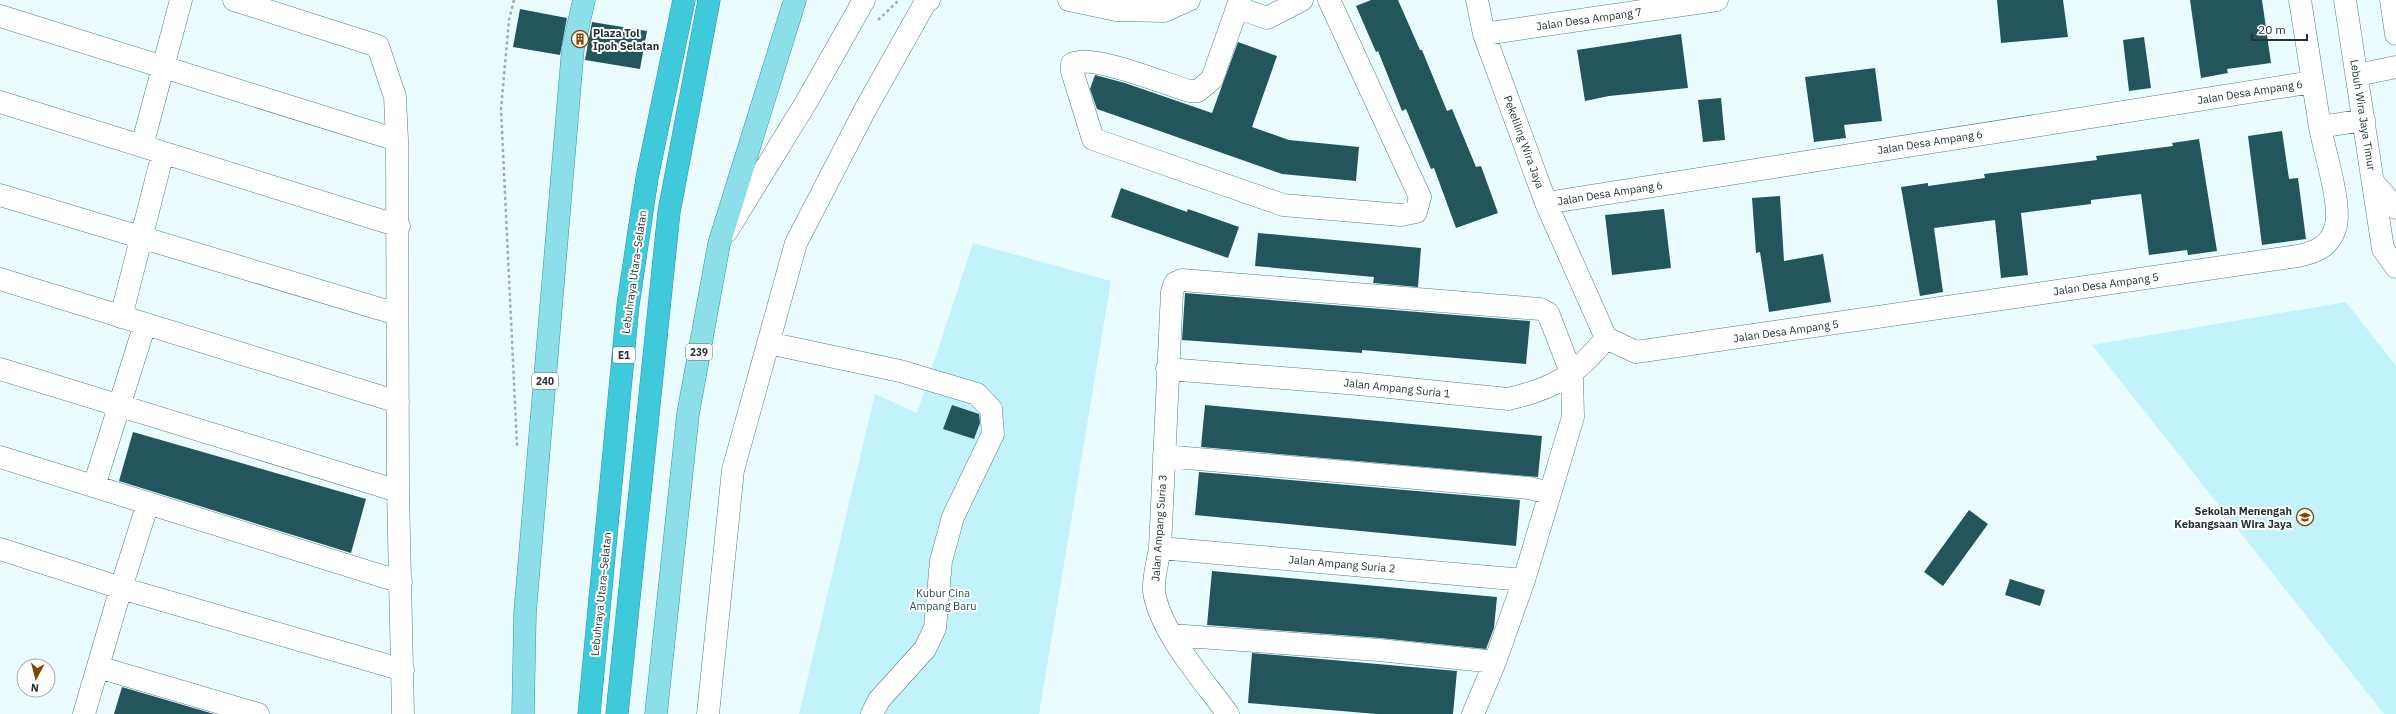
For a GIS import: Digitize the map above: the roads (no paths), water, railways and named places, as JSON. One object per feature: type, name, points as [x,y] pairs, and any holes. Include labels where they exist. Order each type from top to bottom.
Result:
[{"type":"highway","name":"Lebuhraya Utara–Selatan","points":[[589,714],[628,305],[648,178],[684,0]]},
{"type":"highway","points":[[617,714],[669,212],[709,0]]},
{"type":"main road","name":"240","points":[[523,714],[525,612],[573,48],[584,0]]},
{"type":"main road","name":"239","points":[[656,714],[688,414],[718,244],[795,0]]},
{"type":"street","points":[[142,146],[164,67],[180,0]]},
{"type":"street","points":[[234,0],[378,46],[395,97],[398,226],[398,491],[403,714]]},
{"type":"street","points":[[718,244],[808,101],[864,0]]},
{"type":"street","points":[[708,714],[733,470],[796,243],[866,108],[925,2],[929,0]]},
{"type":"street","points":[[1069,0],[1116,10],[1164,11],[1189,0]]},
{"type":"street","points":[[1302,0],[1267,18],[1239,4],[1212,79],[1198,90],[1189,91],[1095,61],[1077,61],[1072,64],[1072,71],[1093,139],[1283,206],[1401,215],[1416,212],[1420,197],[1329,0]]},
{"type":"street","name":"Pekeliling Wira Jaya","points":[[1477,0],[1484,34],[1546,203],[1606,338]]},
{"type":"street","name":"Jalan Desa Ampang 7","points":[[1484,34],[1717,0]]},
{"type":"street","name":"Jalan Desa Ampang 5","points":[[1606,338],[1636,352],[2298,256],[2318,251],[2330,241],[2336,228],[2337,209],[2320,127],[2300,0]]},
{"type":"street","name":"Lebuh Wira Jaya Timur","points":[[2345,0],[2383,249],[2396,267]]},
{"type":"street","points":[[2391,0],[2396,34]]},
{"type":"street","points":[[0,16],[397,140]]},
{"type":"street","points":[[2357,75],[2396,67]]},
{"type":"street","name":"Jalan Desa Ampang 6","points":[[1546,203],[2313,82]]},
{"type":"street","points":[[0,102],[398,226]]},
{"type":"street","points":[[2320,127],[2364,120]]},
{"type":"street","points":[[121,317],[163,153]]},
{"type":"street","points":[[2373,182],[2396,208]]},
{"type":"street","points":[[0,195],[397,314]]},
{"type":"street","points":[[0,280],[398,402]]},
{"type":"street","name":"Jalan Ampang Suria 3","points":[[1228,714],[1171,635],[1159,614],[1154,589],[1160,548],[1167,369],[1172,292],[1175,283],[1182,280],[1540,309],[1548,314],[1552,319],[1572,375],[1573,417],[1524,580],[1495,662],[1473,714]]},
{"type":"street","points":[[94,486],[145,324]]},
{"type":"street","name":"Jalan Ampang Suria 1","points":[[1167,369],[1359,384],[1508,400],[1532,394],[1572,375],[1588,361],[1606,338]]},
{"type":"street","points":[[768,342],[900,371],[977,394],[991,409],[993,434],[953,517],[941,561],[935,628],[925,649],[879,700],[872,714]]},
{"type":"street","points":[[0,369],[398,491]]},
{"type":"street","points":[[1164,456],[1529,488],[1550,493]]},
{"type":"street","points":[[0,457],[401,582]]},
{"type":"street","points":[[84,714],[148,503]]},
{"type":"street","name":"Jalan Ampang Suria 2","points":[[1160,548],[1524,580]]},
{"type":"street","points":[[0,549],[121,588],[403,670]]},
{"type":"street","points":[[1171,635],[1371,650],[1495,662]]},
{"type":"street","points":[[98,667],[258,714]]},
{"type":"place","name":"Plaza Tol Ipoh Selatan","points":[[580,39]]},
{"type":"place","name":"Sekolah Menengah Kebangsaan Wira Jaya","points":[[2305,517]]},
{"type":"park label","name":"Kubur Cina Ampang Baru","points":[[943,599]]}]
